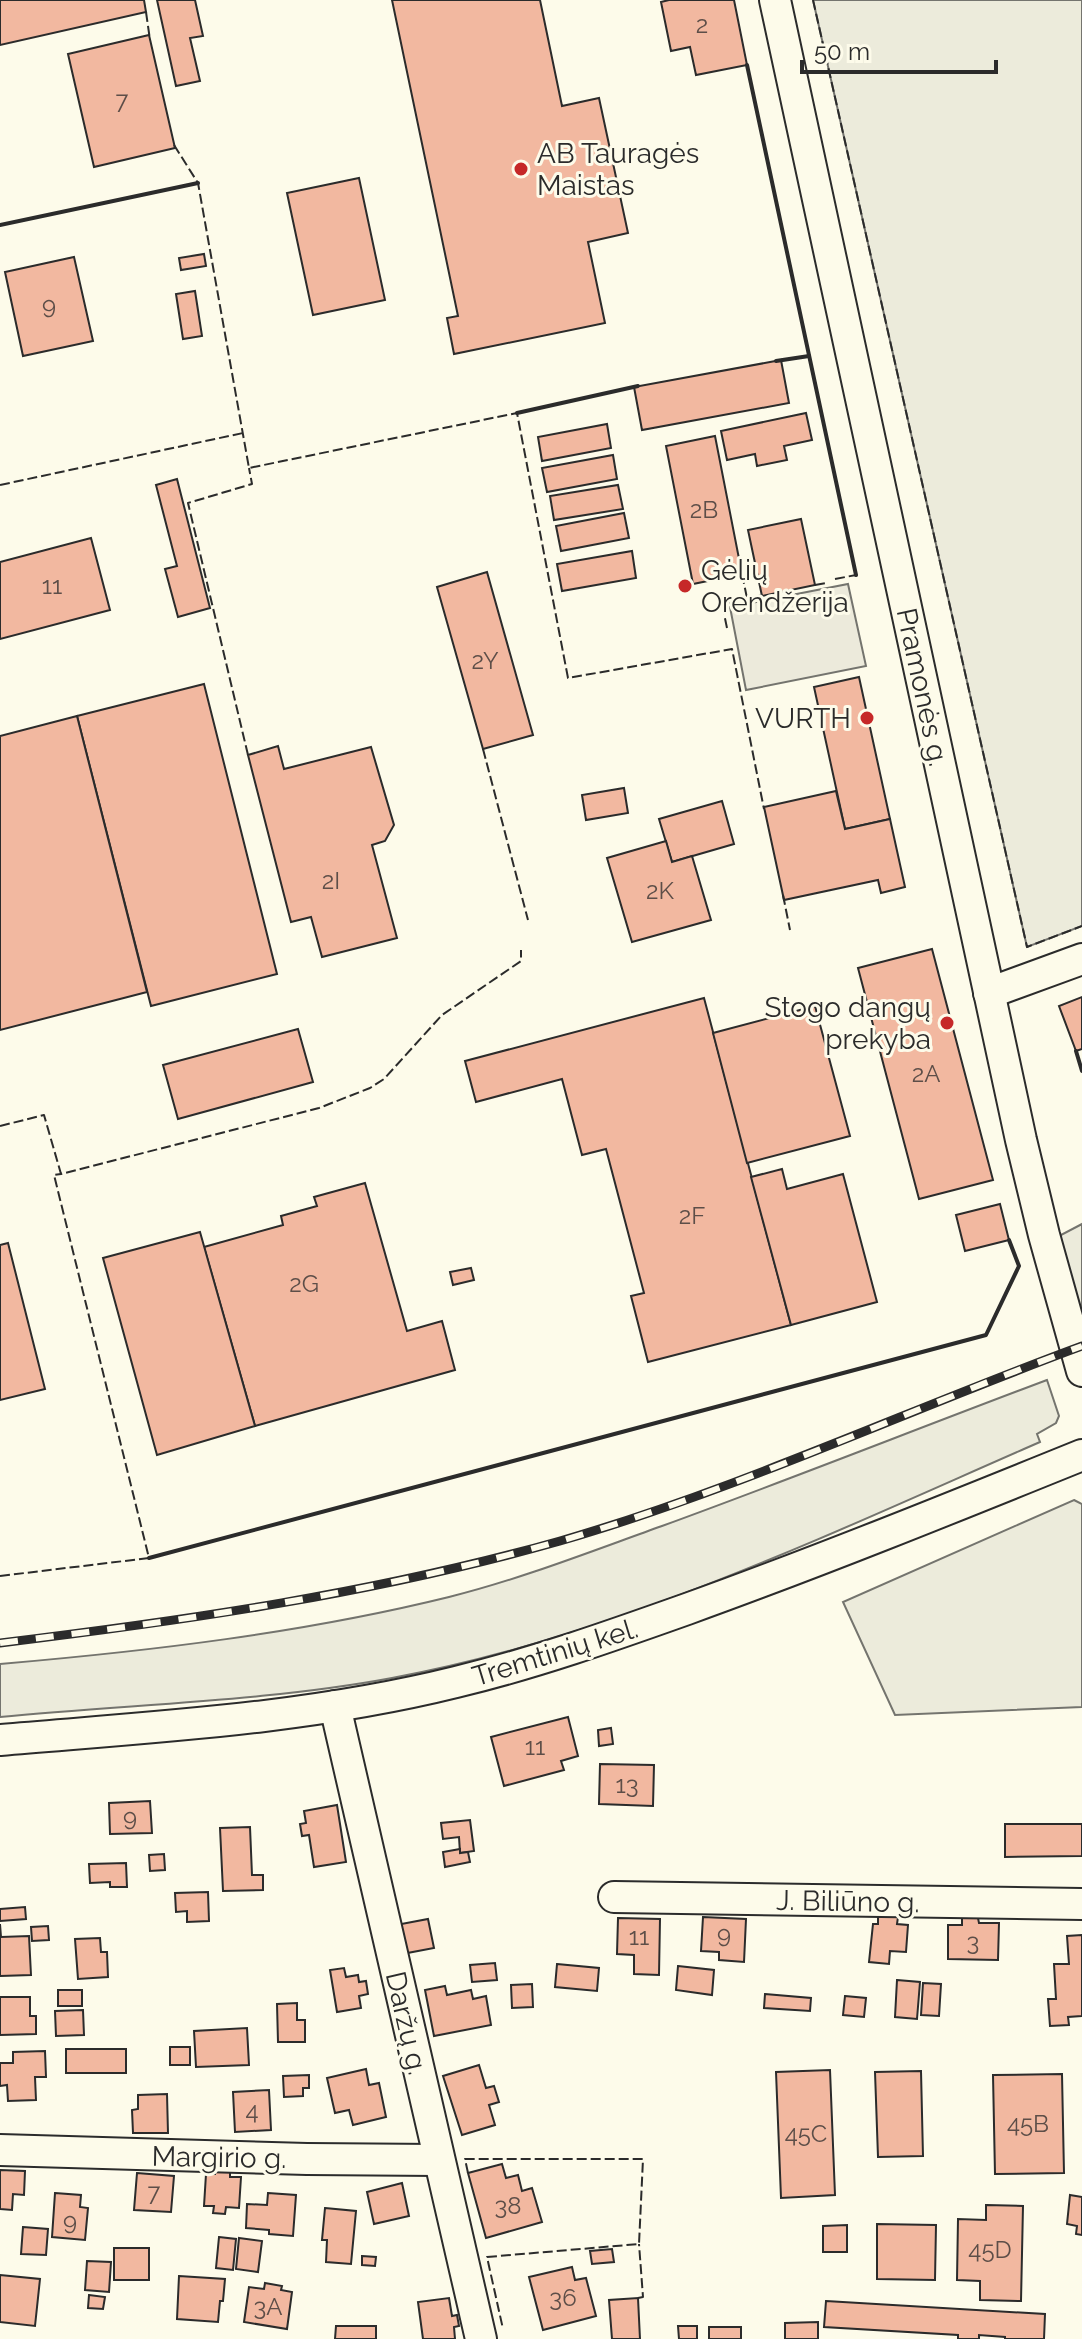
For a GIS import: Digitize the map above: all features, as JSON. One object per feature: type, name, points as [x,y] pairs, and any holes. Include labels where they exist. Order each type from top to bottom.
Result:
[{"type":"street","name":"Pramonės g.","points":[[775,0],[989,993],[1041,1221],[1082,1371]]},
{"type":"street","points":[[989,993],[1082,959]]},
{"type":"street","name":"Tremtinių kel.","points":[[0,1740],[240,1719],[335,1706],[455,1682],[601,1640],[824,1558],[1082,1455]]},
{"type":"street","name":"Daržų g.","points":[[335,1706],[481,2339]]},
{"type":"street","name":"J. Biliūno g.","points":[[614,1897],[1082,1904]]},
{"type":"street","name":"Margirio g.","points":[[0,2150],[438,2160]]},
{"type":"shaded area","points":[[813,0],[1082,0],[1082,926],[1027,947]]},
{"type":"shaded area","points":[[848,584],[866,666],[746,690],[730,607]]},
{"type":"shaded area","points":[[1082,1224],[1082,1315],[1059,1236]]},
{"type":"shaded area","points":[[1047,1380],[1059,1416],[1056,1423],[1037,1434],[1040,1442],[722,1579],[559,1636],[476,1660],[343,1686],[0,1717],[0,1664],[169,1647],[282,1631],[394,1610],[476,1590],[662,1526]]},
{"type":"shaded area","points":[[1074,1500],[1082,1504],[1082,1707],[895,1715],[843,1602]]},
{"type":"building","points":[[0,0],[144,0],[146,12],[0,45]]},
{"type":"building","points":[[157,0],[195,0],[203,36],[190,38],[200,81],[176,86]]},
{"type":"building","name":"AB Tauragės Maistas","points":[[392,0],[540,0],[562,106],[599,98],[628,233],[588,242],[605,323],[454,354],[447,318],[458,316]]},
{"type":"building","points":[[734,0],[747,65],[696,75],[690,47],[671,51],[661,2]]},
{"type":"building","points":[[149,35],[175,148],[94,167],[68,54]]},
{"type":"building","points":[[359,178],[385,300],[313,315],[287,193]]},
{"type":"building","points":[[204,254],[206,266],[181,270],[179,258]]},
{"type":"building","points":[[74,257],[93,341],[23,356],[5,272]]},
{"type":"building","points":[[195,291],[202,336],[183,339],[176,294]]},
{"type":"building","points":[[781,360],[789,403],[642,430],[634,387]]},
{"type":"building","points":[[806,413],[812,440],[784,446],[787,460],[757,466],[755,454],[727,460],[721,431]]},
{"type":"building","points":[[607,424],[611,448],[542,461],[538,437]]},
{"type":"building","points":[[715,436],[742,574],[693,584],[666,446]]},
{"type":"building","points":[[613,455],[617,479],[547,492],[542,468]]},
{"type":"building","points":[[177,479],[210,608],[178,617],[165,569],[177,566],[156,485]]},
{"type":"building","points":[[618,485],[623,509],[554,520],[550,496]]},
{"type":"building","points":[[624,513],[629,538],[561,551],[556,526]]},
{"type":"building","points":[[801,519],[815,585],[762,596],[748,530]]},
{"type":"building","points":[[91,538],[110,610],[0,639],[0,562]]},
{"type":"building","points":[[632,551],[636,578],[562,591],[557,564]]},
{"type":"building","points":[[487,572],[533,735],[483,749],[437,587]]},
{"type":"building","points":[[859,677],[890,819],[845,829],[814,687]]},
{"type":"building","points":[[204,684],[277,974],[151,1006],[77,716]]},
{"type":"building","points":[[77,716],[147,992],[0,1030],[0,736]]},
{"type":"building","points":[[278,746],[284,769],[371,747],[394,825],[385,841],[372,845],[397,938],[322,957],[311,917],[291,922],[248,755]]},
{"type":"building","points":[[624,788],[628,813],[586,820],[582,795]]},
{"type":"building","points":[[836,791],[845,829],[890,819],[905,887],[881,893],[878,880],[784,900],[764,807]]},
{"type":"building","points":[[722,801],[734,844],[672,862],[659,819]]},
{"type":"building","points":[[666,841],[672,862],[692,856],[711,920],[632,942],[607,858]]},
{"type":"building","points":[[932,949],[993,1180],[919,1199],[858,968]]},
{"type":"building","points":[[1082,997],[1082,1049],[1076,1051],[1059,1006]]},
{"type":"building","points":[[704,998],[791,1325],[648,1362],[631,1296],[644,1293],[606,1149],[582,1155],[562,1079],[476,1102],[465,1061]]},
{"type":"building","points":[[815,1006],[850,1136],[747,1163],[713,1033]]},
{"type":"building","points":[[298,1029],[313,1082],[178,1119],[163,1065]]},
{"type":"building","points":[[782,1169],[787,1189],[843,1174],[877,1302],[791,1325],[751,1177]]},
{"type":"building","points":[[365,1183],[407,1331],[442,1321],[455,1370],[255,1426],[204,1247],[283,1225],[281,1216],[317,1206],[314,1197]]},
{"type":"building","points":[[1000,1204],[1009,1240],[965,1251],[956,1215]]},
{"type":"building","points":[[200,1232],[255,1426],[157,1455],[103,1258]]},
{"type":"building","points":[[8,1243],[45,1389],[0,1400],[0,1245]]},
{"type":"building","points":[[471,1268],[474,1280],[453,1285],[450,1272]]},
{"type":"building","points":[[568,1717],[578,1756],[561,1761],[564,1770],[504,1786],[491,1737]]},
{"type":"building","points":[[611,1728],[613,1744],[599,1746],[598,1730]]},
{"type":"building","points":[[600,1764],[654,1765],[653,1806],[599,1804]]},
{"type":"building","points":[[150,1801],[152,1833],[110,1834],[109,1803]]},
{"type":"building","points":[[337,1805],[346,1862],[314,1867],[309,1835],[302,1836],[300,1824],[306,1823],[304,1811]]},
{"type":"building","points":[[470,1820],[474,1851],[460,1853],[459,1837],[443,1839],[441,1823]]},
{"type":"building","points":[[1005,1824],[1082,1824],[1082,1856],[1005,1857]]},
{"type":"building","points":[[250,1827],[252,1875],[263,1875],[263,1890],[223,1891],[220,1828]]},
{"type":"building","points":[[460,1849],[460,1853],[468,1852],[470,1862],[445,1867],[443,1852]]},
{"type":"building","points":[[164,1854],[165,1870],[150,1871],[149,1855]]},
{"type":"building","points":[[126,1863],[127,1887],[110,1887],[110,1882],[90,1883],[89,1864]]},
{"type":"building","points":[[208,1892],[209,1921],[187,1922],[187,1911],[176,1912],[175,1893]]},
{"type":"building","points":[[25,1907],[26,1919],[0,1921],[0,1909]]},
{"type":"building","points":[[878,1915],[898,1917],[897,1924],[908,1925],[906,1952],[890,1951],[889,1964],[869,1962],[873,1924],[878,1924]]},
{"type":"building","points":[[703,1917],[746,1919],[744,1962],[719,1960],[719,1952],[701,1951]]},
{"type":"building","points":[[618,1918],[660,1919],[659,1975],[634,1974],[634,1955],[617,1954]]},
{"type":"building","points":[[962,1918],[978,1918],[979,1923],[999,1923],[998,1960],[948,1959],[948,1925],[962,1925]]},
{"type":"building","points":[[428,1919],[434,1948],[402,1954],[396,1925]]},
{"type":"building","points":[[0,1924],[1,1937],[29,1936],[31,1975],[0,1976]]},
{"type":"building","points":[[48,1926],[49,1940],[32,1941],[31,1927]]},
{"type":"building","points":[[1082,1935],[1082,2016],[1068,2017],[1069,2025],[1050,2026],[1048,1999],[1056,1999],[1054,1964],[1069,1964],[1067,1936]]},
{"type":"building","points":[[100,1938],[101,1952],[107,1952],[108,1977],[78,1979],[75,1939]]},
{"type":"building","points":[[495,1963],[497,1980],[472,1982],[470,1965]]},
{"type":"building","points":[[557,1964],[599,1968],[597,1991],[555,1987]]},
{"type":"building","points":[[678,1966],[714,1970],[712,1995],[676,1990]]},
{"type":"building","points":[[344,1968],[346,1977],[358,1975],[359,1982],[366,1981],[368,1994],[359,1996],[361,2008],[337,2012],[330,1970]]},
{"type":"building","points":[[897,1980],[920,1982],[917,2019],[895,2017]]},
{"type":"building","points":[[923,1983],[941,1984],[939,2016],[921,2015]]},
{"type":"building","points":[[532,1984],[533,2007],[512,2008],[511,1985]]},
{"type":"building","points":[[445,1986],[447,1995],[471,1990],[473,1999],[486,1996],[491,2025],[434,2036],[425,1990]]},
{"type":"building","points":[[58,1990],[82,1990],[82,2006],[58,2006]]},
{"type":"building","points":[[765,1994],[811,1998],[810,2011],[764,2008]]},
{"type":"building","points":[[845,1996],[866,1998],[864,2017],[843,2015]]},
{"type":"building","points":[[0,1997],[30,1997],[30,2016],[36,2016],[36,2034],[0,2035]]},
{"type":"building","points":[[297,2003],[297,2020],[305,2020],[305,2042],[278,2042],[277,2004]]},
{"type":"building","points":[[83,2010],[84,2035],[56,2036],[55,2011]]},
{"type":"building","points":[[247,2028],[249,2065],[196,2067],[194,2031]]},
{"type":"building","points":[[170,2047],[190,2047],[190,2065],[170,2065]]},
{"type":"building","points":[[66,2049],[126,2049],[126,2073],[66,2073]]},
{"type":"building","points":[[45,2051],[46,2077],[35,2077],[36,2100],[8,2101],[7,2085],[0,2086],[0,2063],[13,2063],[13,2052]]},
{"type":"building","points":[[479,2065],[486,2088],[494,2086],[499,2102],[489,2105],[495,2125],[462,2135],[443,2076]]},
{"type":"building","points":[[366,2069],[369,2085],[379,2083],[386,2117],[353,2125],[349,2110],[335,2113],[327,2078]]},
{"type":"building","points":[[830,2070],[835,2195],[781,2198],[776,2072]]},
{"type":"building","points":[[921,2071],[923,2156],[878,2157],[875,2072]]},
{"type":"building","points":[[1062,2074],[1064,2173],[995,2174],[993,2075]]},
{"type":"building","points":[[309,2075],[309,2088],[303,2088],[303,2096],[284,2097],[283,2076]]},
{"type":"building","points":[[269,2090],[271,2130],[235,2132],[233,2092]]},
{"type":"building","points":[[167,2094],[168,2133],[133,2133],[132,2110],[138,2109],[138,2095]]},
{"type":"building","points":[[502,2164],[506,2178],[518,2175],[522,2191],[532,2188],[542,2222],[486,2238],[468,2173]]},
{"type":"building","points":[[0,2170],[25,2171],[24,2195],[13,2194],[12,2210],[0,2209]]},
{"type":"building","points":[[215,2170],[230,2171],[230,2177],[241,2177],[239,2208],[226,2207],[225,2214],[213,2213],[214,2206],[204,2206],[206,2174],[215,2174]]},
{"type":"building","points":[[137,2173],[174,2176],[171,2212],[134,2210]]},
{"type":"building","points":[[402,2183],[409,2216],[374,2224],[367,2192]]},
{"type":"building","points":[[55,2193],[81,2195],[80,2207],[88,2208],[85,2240],[52,2237]]},
{"type":"building","points":[[268,2193],[296,2195],[293,2236],[246,2228],[247,2204],[267,2205]]},
{"type":"building","points":[[1070,2195],[1082,2197],[1082,2235],[1076,2234],[1077,2226],[1067,2224]]},
{"type":"building","points":[[986,2205],[1023,2206],[1021,2301],[980,2300],[980,2281],[957,2280],[958,2219],[986,2220]]},
{"type":"building","points":[[325,2208],[356,2211],[351,2264],[326,2262],[327,2240],[322,2240]]},
{"type":"building","points":[[877,2224],[936,2225],[935,2280],[877,2279]]},
{"type":"building","points":[[847,2225],[847,2252],[823,2252],[823,2226]]},
{"type":"building","points":[[23,2227],[48,2229],[46,2255],[21,2254]]},
{"type":"building","points":[[219,2237],[236,2239],[233,2270],[216,2268]]},
{"type":"building","points":[[239,2238],[262,2241],[258,2272],[236,2269]]},
{"type":"building","points":[[114,2248],[149,2248],[149,2280],[114,2280]]},
{"type":"building","points":[[612,2249],[614,2262],[592,2264],[590,2251]]},
{"type":"building","points":[[362,2256],[376,2257],[375,2266],[362,2265]]},
{"type":"building","points":[[87,2261],[111,2262],[109,2292],[85,2290]]},
{"type":"building","points":[[572,2267],[575,2280],[586,2278],[596,2316],[543,2330],[529,2277]]},
{"type":"building","points":[[0,2275],[40,2279],[35,2326],[0,2322]]},
{"type":"building","points":[[179,2276],[225,2279],[218,2322],[177,2319]]},
{"type":"building","points":[[265,2283],[282,2286],[281,2290],[292,2292],[287,2329],[244,2322],[249,2287],[264,2289]]},
{"type":"building","points":[[89,2295],[105,2297],[103,2309],[88,2308]]},
{"type":"building","points":[[449,2298],[452,2316],[457,2315],[459,2326],[454,2327],[455,2339],[423,2339],[418,2302]]},
{"type":"building","points":[[638,2298],[640,2339],[612,2339],[609,2300]]},
{"type":"building","points":[[826,2301],[1045,2314],[1044,2339],[979,2335],[979,2339],[958,2339],[958,2335],[824,2327]]},
{"type":"building","points":[[818,2322],[818,2339],[785,2339],[785,2323]]},
{"type":"building","points":[[336,2326],[376,2326],[376,2339],[335,2339]]},
{"type":"building","points":[[678,2326],[697,2326],[697,2339],[679,2339]]},
{"type":"building","points":[[709,2327],[741,2327],[741,2339],[709,2339]]},
{"type":"railway","points":[[0,1643],[282,1603],[421,1576],[560,1541],[693,1498],[1082,1346]]},
{"type":"fence","points":[[813,0],[1027,947],[1082,926]]},
{"type":"fence","points":[[146,12],[150,40]]},
{"type":"fence","points":[[174,145],[198,183],[249,468],[517,413],[568,678],[732,649],[764,809]]},
{"type":"fence","points":[[0,485],[243,433]]},
{"type":"fence","points":[[248,755],[188,503],[252,484],[249,468]]},
{"type":"fence","points":[[742,574],[747,598]]},
{"type":"fence","points":[[835,579],[856,575]]},
{"type":"fence","points":[[815,585],[826,583]]},
{"type":"fence","points":[[727,628],[722,604],[762,595]]},
{"type":"fence","points":[[483,749],[528,920]]},
{"type":"fence","points":[[783,895],[790,930]]},
{"type":"fence","points":[[0,1126],[44,1115],[61,1174],[319,1108],[370,1088],[384,1079],[442,1015],[521,961],[521,950]]},
{"type":"fence","points":[[0,1576],[149,1558],[54,1175],[61,1174]]},
{"type":"fence","points":[[468,2173],[465,2159],[643,2159],[639,2244],[487,2257],[503,2329]]},
{"type":"fence","points":[[638,2298],[643,2297],[639,2244]]},
{"type":"wall","points":[[747,65],[856,575]]},
{"type":"wall","points":[[0,225],[198,183]]},
{"type":"wall","points":[[776,361],[809,356]]},
{"type":"wall","points":[[517,413],[638,386]]},
{"type":"wall","points":[[1076,1051],[1082,1071]]},
{"type":"wall","points":[[149,1558],[986,1335],[1019,1266],[1009,1240]]},
{"type":"place","name":"AB Tauragės Maistas","points":[[521,169]]},
{"type":"place","name":"Gėlių Orendžerija","points":[[685,586]]},
{"type":"place","name":"VURTH","points":[[867,718]]},
{"type":"place","name":"Stogo dangų prekyba","points":[[947,1023]]}]
